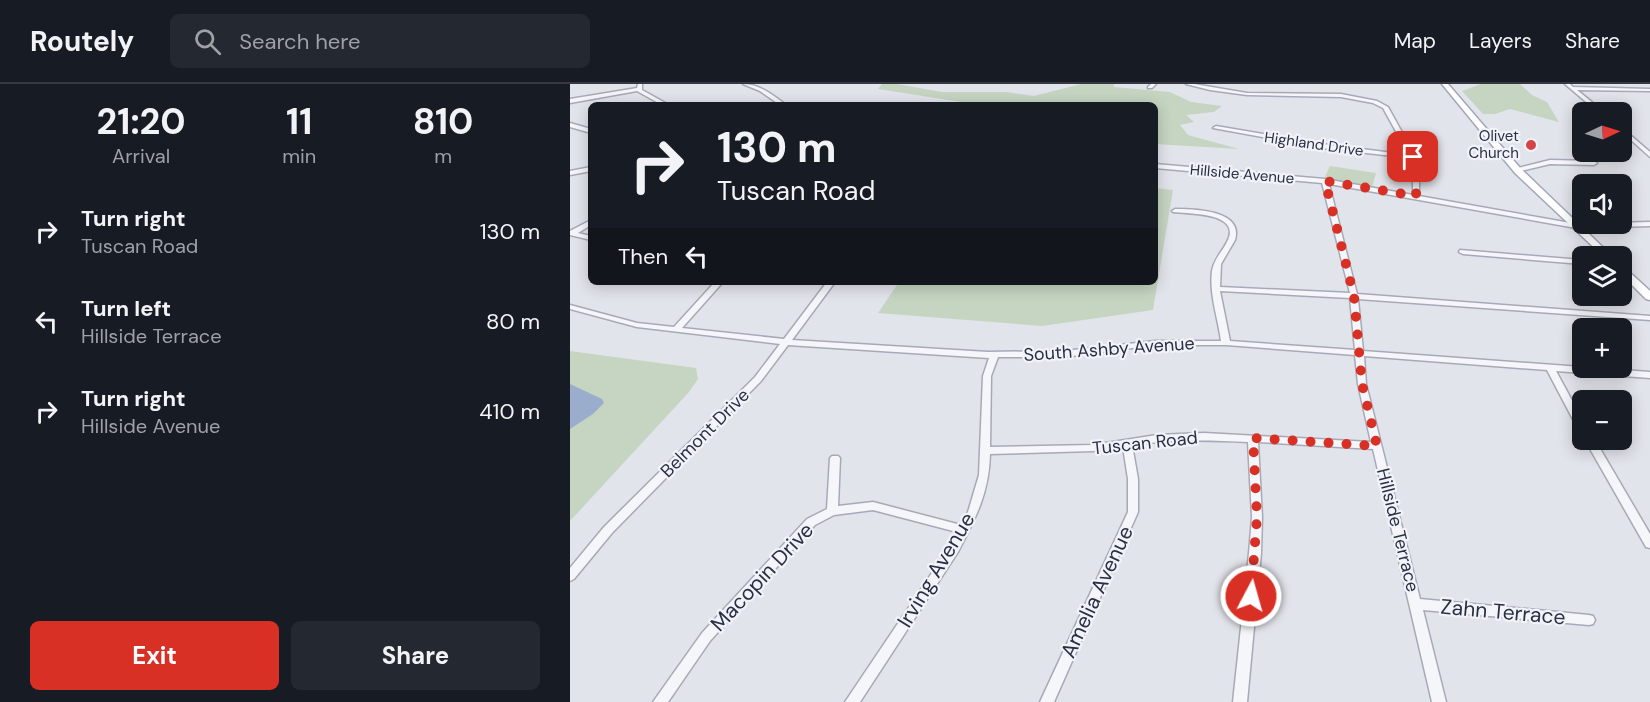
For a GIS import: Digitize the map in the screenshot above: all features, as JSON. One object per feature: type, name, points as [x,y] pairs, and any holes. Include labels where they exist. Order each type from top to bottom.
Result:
[{"type":"main road","points":[[1445,84],[1517,169],[1572,222]]},
{"type":"main road","points":[[1585,234],[1597,246]]},
{"type":"main road","points":[[1632,280],[1650,297]]},
{"type":"street","points":[[745,84],[762,90],[779,102]]},
{"type":"street","points":[[1188,84],[1249,94],[1372,99],[1385,107],[1413,157],[1417,170],[1416,196]]},
{"type":"street","points":[[1567,84],[1589,102]]},
{"type":"street","points":[[570,100],[639,86],[642,93],[660,102]]},
{"type":"street","points":[[1573,88],[1650,90]]},
{"type":"street","points":[[570,125],[588,130]]},
{"type":"street","name":"Highland Drive","points":[[1216,128],[1322,146],[1413,157]]},
{"type":"street","points":[[1632,139],[1650,155]]},
{"type":"street","points":[[1517,169],[1530,169],[1548,162],[1594,163]]},
{"type":"street","name":"Hillside Avenue","points":[[1158,166],[1325,181],[1572,225]]},
{"type":"street","points":[[570,172],[588,169]]},
{"type":"street","name":"Hillside Terrace","points":[[1325,181],[1354,296],[1362,384],[1439,702]]},
{"type":"street","points":[[1175,211],[1207,213],[1229,223],[1233,234],[1218,260],[1216,289],[1226,343]]},
{"type":"street","points":[[571,233],[588,224]]},
{"type":"street","name":"Hillside Avenue","points":[[1632,224],[1650,224]]},
{"type":"street","points":[[571,233],[588,237]]},
{"type":"street","points":[[1463,252],[1572,261]]},
{"type":"street","points":[[676,330],[716,285]]},
{"type":"street","name":"Belmont Drive","points":[[570,576],[608,530],[758,379],[829,285]]},
{"type":"street","points":[[1216,289],[1354,296],[1650,318]]},
{"type":"street","name":"South Ashby Avenue","points":[[570,307],[637,325],[676,330],[785,342],[994,356],[1057,355],[1155,343],[1226,343],[1650,375]]},
{"type":"street","name":"Irving Avenue","points":[[852,702],[954,549],[964,530],[984,475],[987,376],[994,356]]},
{"type":"street","points":[[1550,368],[1572,409]]},
{"type":"street","name":"Tuscan Road","points":[[985,451],[1094,448],[1156,438],[1253,438],[1377,446]]},
{"type":"street","points":[[1240,702],[1257,517],[1253,438]]},
{"type":"street","name":"Amelia Avenue","points":[[1047,702],[1131,518],[1135,495],[1127,443]]},
{"type":"street","points":[[1596,450],[1650,544]]},
{"type":"street","points":[[832,511],[835,458]]},
{"type":"street","name":"Macopin Drive","points":[[660,702],[706,637],[811,522],[832,511],[873,506],[964,530]]},
{"type":"street","name":"Zahn Terrace","points":[[1416,604],[1589,620]]},
{"type":"green space","points":[[882,84],[897,84],[942,92],[1006,92],[1034,96],[1081,84],[1114,84],[1114,87],[1170,92],[1191,102],[1222,106],[1214,112],[1186,115],[1194,122],[1180,125],[1188,135],[1239,149],[1158,144],[1158,102],[961,102],[878,89]]},
{"type":"green space","points":[[1481,84],[1520,84],[1532,95],[1547,102],[1559,122],[1510,109],[1495,114],[1483,114],[1462,91]]},
{"type":"green space","points":[[1330,166],[1376,173],[1372,187],[1324,179]]},
{"type":"green space","points":[[1158,188],[1173,190],[1158,280]]},
{"type":"green space","points":[[897,285],[1157,285],[1153,310],[1042,326],[878,313]]},
{"type":"green space","points":[[570,351],[696,368],[698,379],[689,392],[570,521]]},
{"type":"water","points":[[570,384],[602,399],[604,403],[593,414],[570,429]]},
{"type":"place","name":"Olivet Church","points":[[1531,145]]},
{"type":"route","points":[[1251,596],[1257,517],[1253,438],[1377,446],[1362,384],[1354,296],[1325,181],[1416,196],[1417,170],[1413,157]]}]
